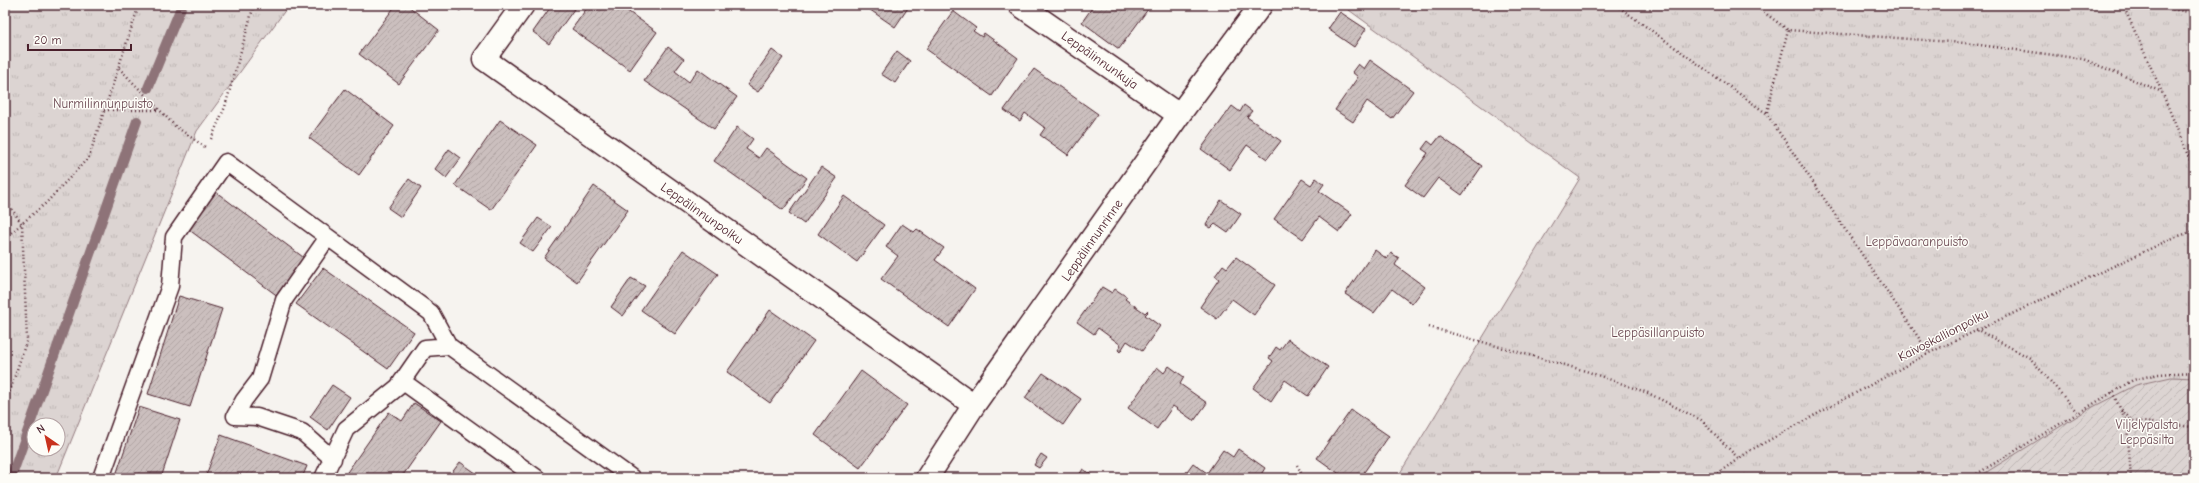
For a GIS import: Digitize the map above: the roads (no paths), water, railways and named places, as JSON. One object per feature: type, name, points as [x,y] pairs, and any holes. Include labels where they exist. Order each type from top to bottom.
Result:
[{"type":"street","name":"Leppälinnunpolku","points":[[523,5],[484,59],[974,405]]},
{"type":"street","name":"Leppälinnunkuja","points":[[1020,5],[1180,115]]},
{"type":"street","name":"Leppälinnunrinne","points":[[927,478],[974,405],[1180,115],[1261,5]]},
{"type":"lane","points":[[101,478],[170,286],[174,237],[226,162],[431,313],[449,346],[632,478]]},
{"type":"lane","points":[[328,237],[284,300],[260,379],[244,400],[235,416],[257,417],[302,432],[333,458]]},
{"type":"lane","points":[[324,478],[346,429],[398,386],[425,348],[449,346]]},
{"type":"lane","points":[[402,381],[537,478]]},
{"type":"waterway","points":[[148,88],[182,5]]},
{"type":"waterway","points":[[11,478],[137,121]]},
{"type":"park label","name":"Nurmilinnunpuisto","points":[[103,103]]},
{"type":"park label","name":"Leppävaaranpuisto","points":[[1917,241]]},
{"type":"park label","name":"Leppäsillanpuisto","points":[[1658,332]]},
{"type":"park label","name":"Viljelypalsta Leppäsilta","points":[[2147,432]]}]
